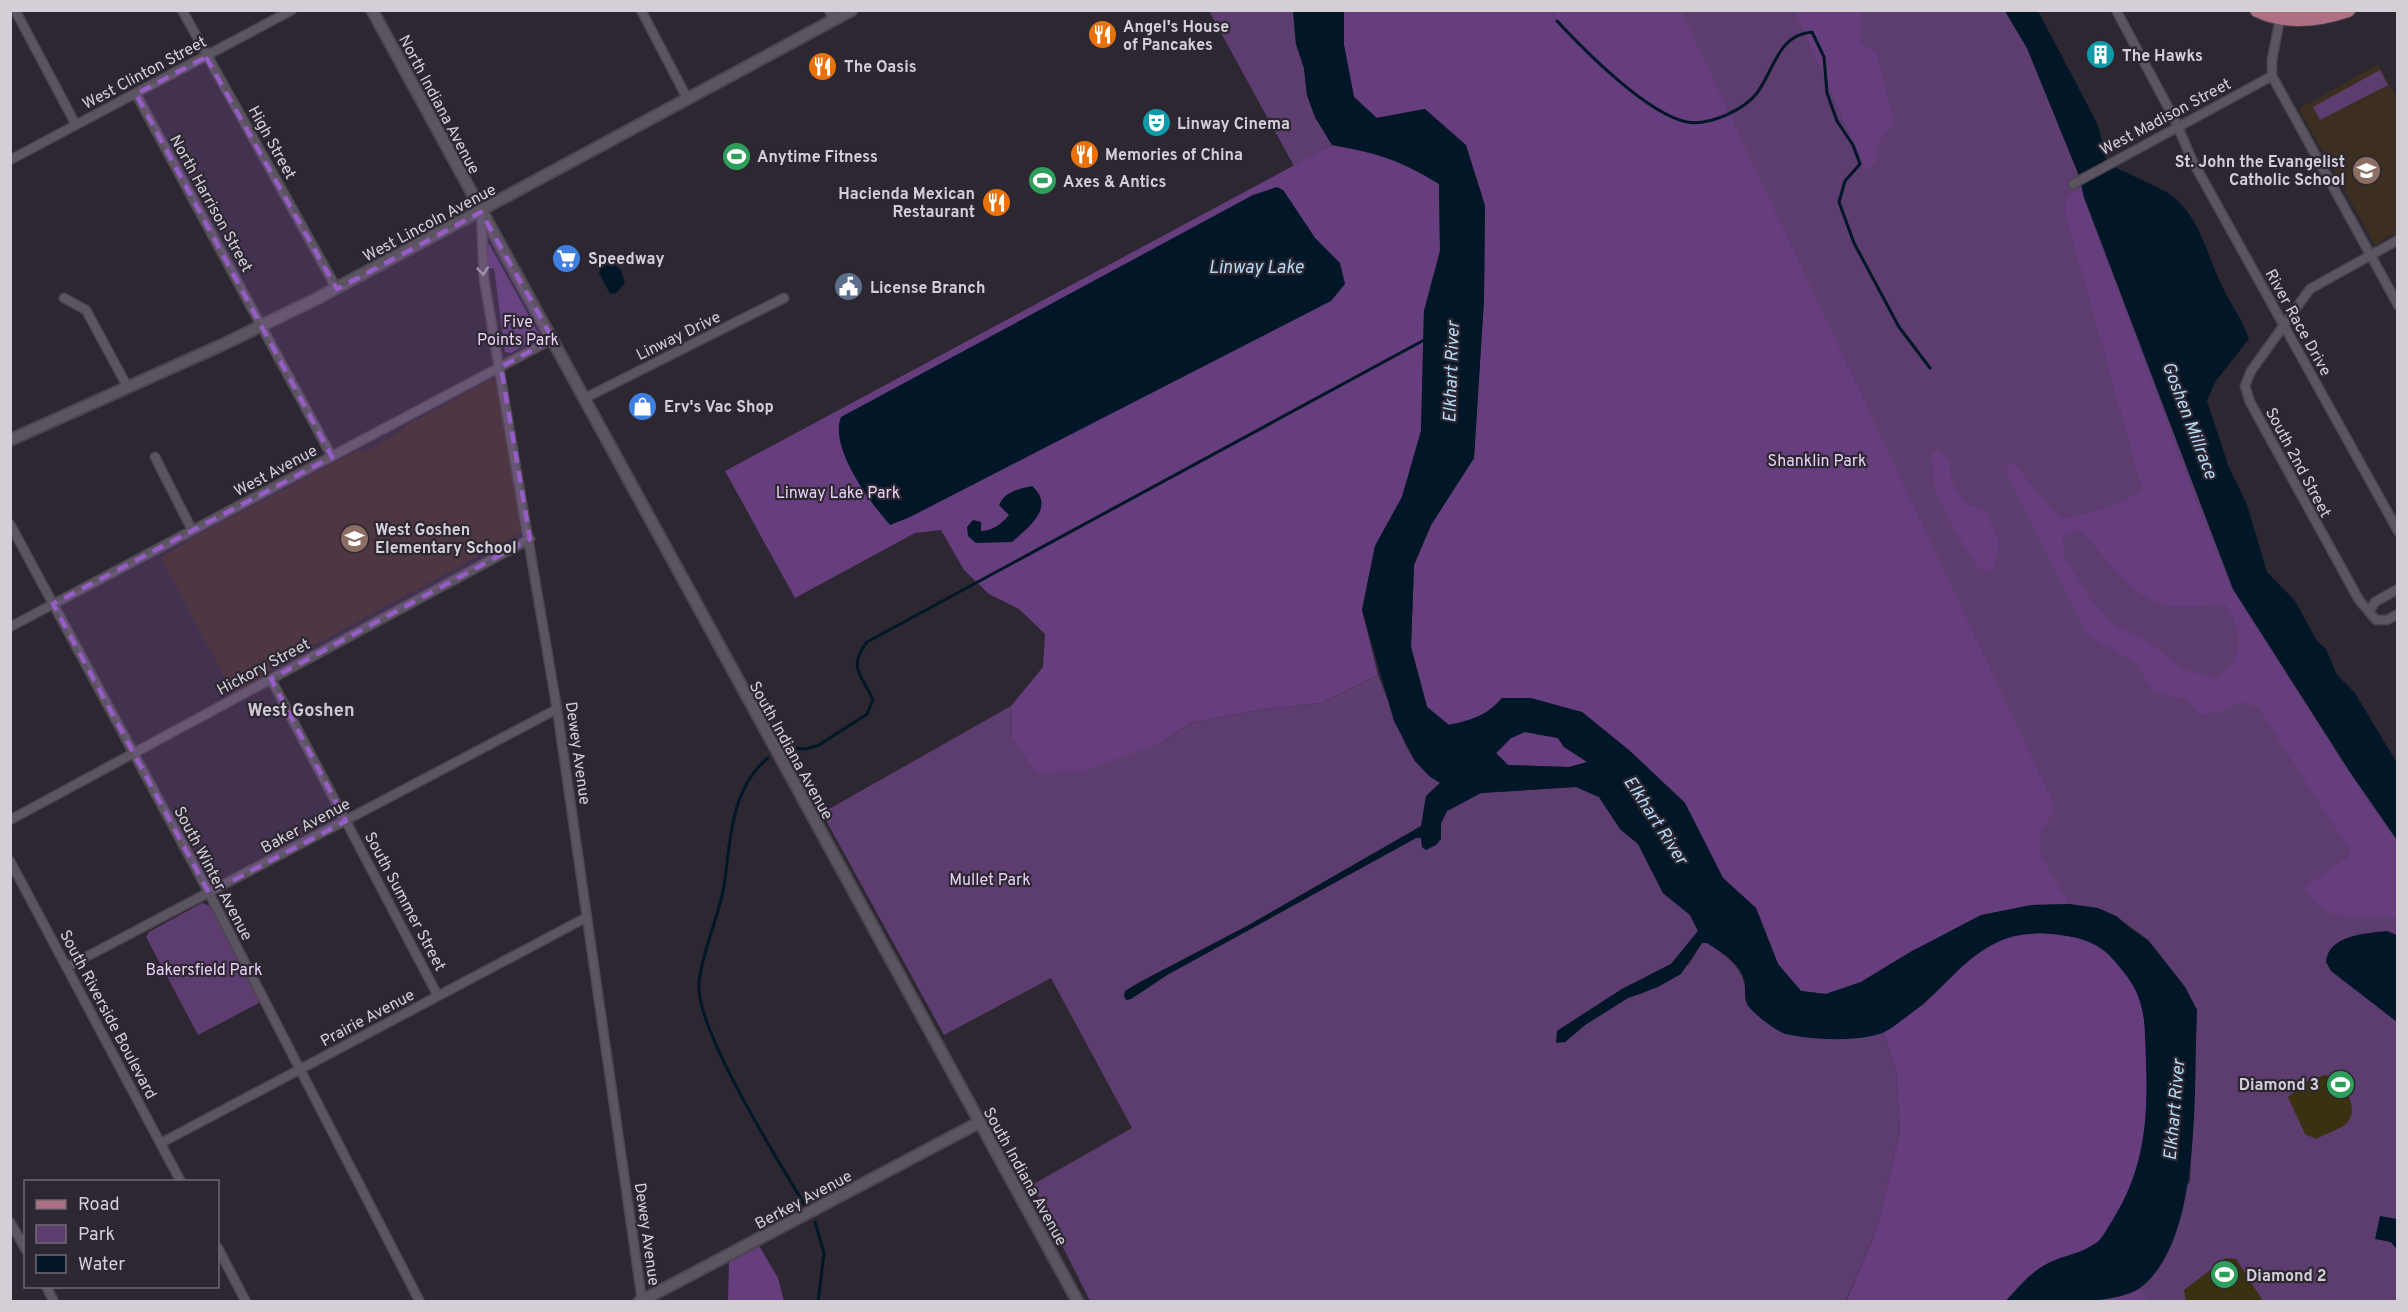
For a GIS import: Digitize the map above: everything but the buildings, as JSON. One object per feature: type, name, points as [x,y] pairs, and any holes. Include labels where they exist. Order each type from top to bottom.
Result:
[{"type":"main road","points":[[2257,10],[2280,18],[2306,20],[2348,10]]},
{"type":"street","points":[[15,10],[75,126]]},
{"type":"street","name":"High Street","points":[[182,10],[206,57],[214,65],[337,289]]},
{"type":"street","name":"West Clinton Street","points":[[10,160],[292,10]]},
{"type":"street","name":"North Indiana Avenue","points":[[372,10],[481,212]]},
{"type":"street","points":[[641,10],[688,100]]},
{"type":"street","name":"West Lincoln Avenue","points":[[10,441],[127,386],[262,327],[337,289],[688,100],[832,15],[852,10]]},
{"type":"street","name":"River Race Drive","points":[[2116,10],[2178,126],[2192,160],[2397,531]]},
{"type":"street","points":[[2280,18],[2272,60],[2272,76],[2397,305]]},
{"type":"street","name":"West Madison Street","points":[[2076,182],[2272,76]]},
{"type":"street","name":"North Harrison Street","points":[[136,94],[332,457]]},
{"type":"street","name":"South Indiana Avenue","points":[[481,212],[553,339],[1078,1302]]},
{"type":"street","name":"Dewey Avenue","points":[[481,212],[484,279],[501,367],[557,709],[588,917],[640,1301]]},
{"type":"street","name":"South 2nd Street","points":[[2370,610],[2365,608],[2350,586],[2246,393],[2245,386],[2251,371],[2310,289],[2397,240]]},
{"type":"street","points":[[64,298],[86,310],[127,386]]},
{"type":"street","name":"Linway Drive","points":[[585,398],[784,298]]},
{"type":"street","name":"West Avenue","points":[[10,627],[553,339]]},
{"type":"street","points":[[155,457],[192,530]]},
{"type":"street","name":"South Winter Avenue","points":[[10,524],[209,893],[420,1302]]},
{"type":"street","name":"Hickory Street","points":[[10,820],[530,538]]},
{"type":"street","points":[[2397,589],[2375,602],[2370,610],[2372,617],[2380,621],[2397,614]]},
{"type":"street","name":"South Summer Street","points":[[271,679],[438,996]]},
{"type":"street","name":"Baker Avenue","points":[[67,967],[557,709]]},
{"type":"street","name":"South Riverside Boulevard","points":[[10,861],[181,1180]]},
{"type":"street","name":"Prairie Avenue","points":[[161,1143],[588,917]]},
{"type":"street","name":"Berkey Avenue","points":[[640,1301],[980,1122]]},
{"type":"street","points":[[10,1222],[24,1246]]},
{"type":"street","points":[[219,1250],[246,1302]]},
{"type":"street","points":[[47,1288],[54,1302]]},
{"type":"highlighted area","points":[[206,57],[337,289],[481,212],[553,339],[501,367],[530,539],[271,679],[346,821],[209,893],[53,604],[332,457],[136,94]]},
{"type":"shaded area","name":"St. John the Evangelist Catholic School","points":[[2378,64],[2397,98],[2397,232],[2375,245],[2299,109]]},
{"type":"shaded area","name":"West Goshen Elementary School","points":[[490,380],[497,381],[521,526],[520,533],[275,666],[262,679],[234,694],[161,558],[203,532],[321,470],[358,451],[366,452],[399,433],[405,426]]},
{"type":"green space","points":[[1548,10],[1556,19],[1554,11],[1681,11],[2048,792],[2055,810],[2040,833],[2040,855],[2069,904],[2031,905],[1912,951],[1861,982],[1826,994],[1801,991],[1778,964],[1756,908],[1723,878],[1685,803],[1630,751],[1582,712],[1502,698],[1478,716],[1449,725],[1427,707],[1411,647],[1414,565],[1431,525],[1474,458],[1484,299],[1485,206],[1466,145],[1425,109],[1376,118],[1354,97],[1344,45],[1344,11]]},
{"type":"green space","points":[[1209,11],[1293,11],[1296,44],[1304,68],[1307,95],[1315,117],[1332,145],[1294,166]]},
{"type":"green space","name":"Shanklin Park","points":[[1344,11],[2005,11],[2027,48],[2080,178],[2084,197],[2233,589],[2350,772],[2397,840],[2397,1301],[2077,1301],[2190,1182],[2197,1010],[2185,987],[2148,940],[2116,916],[2069,904]]},
{"type":"green space","points":[[1795,11],[1861,11],[1860,43],[1876,53],[1894,125],[1880,141],[1876,151],[1876,162],[1866,170]]},
{"type":"green space","points":[[2380,70],[2388,85],[2320,120],[2313,107]]},
{"type":"green space","name":"Linway Lake Park","points":[[1332,145],[1388,158],[1439,184],[1440,251],[1424,311],[1421,431],[1402,497],[1375,546],[1362,610],[1378,675],[1322,703],[1263,709],[1190,723],[1158,744],[1082,771],[1036,772],[1012,737],[1011,706],[1043,667],[1045,634],[1019,609],[989,594],[964,570],[941,530],[915,533],[795,598],[725,471]],"holes":[[[1283,190],[1315,238],[1340,264],[868,500]]]},
{"type":"green space","points":[[2080,189],[2199,508],[2232,589],[2349,773],[2397,842],[2397,918],[2335,914],[2324,910],[2314,901],[2304,888],[2352,854],[2258,707],[2240,702],[2222,711],[2199,715],[2187,699],[2154,693],[2136,662],[2088,636],[2006,471],[2008,465],[2013,462],[2062,519],[2111,507],[2143,491],[2064,208],[2069,195]],"holes":[[[2079,530],[2131,586],[2156,602],[2177,607],[2225,604],[2236,625],[2239,644],[2233,661],[2217,679],[2182,669],[2149,642],[2114,625],[2089,597],[2064,556],[2063,536]]]},
{"type":"green space","name":"Five Points Park","points":[[489,244],[540,336],[511,353],[505,352],[494,268],[487,269],[485,245]]},
{"type":"green space","points":[[1939,448],[1949,461],[1952,482],[1965,504],[1985,510],[2000,544],[1992,572],[1979,569],[1954,530],[1936,492],[1931,455]]},
{"type":"green space","name":"Mullet Park","points":[[1378,675],[1406,746],[1415,761],[1440,783],[1426,796],[1422,826],[1247,926],[1140,982],[1125,991],[1126,999],[1131,999],[1167,975],[1416,838],[1441,839],[1441,823],[1447,811],[1481,793],[1576,787],[1599,797],[1620,829],[1638,844],[1663,893],[1690,915],[1698,931],[1671,964],[1622,989],[1557,1031],[1565,1042],[1585,1025],[1628,998],[1646,992],[1689,964],[1702,943],[1707,943],[1730,960],[1743,978],[1745,986],[1785,1034],[1863,1037],[1883,1032],[1896,1069],[1900,1132],[1877,1228],[1846,1301],[1090,1301],[1032,1185],[1132,1128],[1051,978],[944,1035],[822,813],[1011,706],[1012,737],[1158,744],[1190,723],[1263,709],[1322,703]]},
{"type":"green space","points":[[1525,732],[1558,738],[1564,747],[1588,762],[1569,767],[1508,765],[1496,753],[1511,738]]},
{"type":"green space","name":"Bakersfield Park","points":[[202,903],[211,906],[261,1002],[198,1035],[146,937],[149,932]]},
{"type":"green space","points":[[2040,933],[2079,938],[2101,947],[2130,978],[2141,1003],[2148,1064],[2146,1126],[2142,1153],[2121,1208],[2095,1245],[2052,1262],[2030,1278],[2006,1301],[1846,1302],[1877,1228],[1900,1132],[1896,1069],[1883,1032],[1924,1004],[1962,965],[1985,949],[2009,936]]},
{"type":"green space","points":[[758,1244],[778,1278],[784,1301],[728,1302],[729,1259]]},
{"type":"green space","points":[[2140,1288],[2147,1298],[2146,1301],[2077,1302],[2114,1298]]},
{"type":"sand","points":[[2325,1075],[2338,1082],[2343,1088],[2348,1095],[2352,1110],[2346,1124],[2316,1139],[2305,1134],[2288,1097],[2308,1081]]},
{"type":"sand","name":"Diamond 2","points":[[2226,1258],[2236,1259],[2263,1301],[2186,1301],[2184,1290]]},
{"type":"water","name":"Elkhart River","points":[[1293,11],[1344,11],[1344,45],[1354,97],[1377,118],[1425,109],[1466,145],[1485,206],[1484,299],[1474,458],[1431,525],[1414,565],[1411,647],[1427,707],[1449,725],[1478,716],[1502,698],[1531,698],[1582,712],[1630,751],[1685,803],[1723,878],[1756,908],[1778,964],[1801,991],[1826,994],[1861,982],[1912,951],[1981,915],[2031,905],[2069,904],[2098,908],[2116,916],[2148,940],[2185,987],[2197,1010],[2194,1118],[2185,1198],[2175,1235],[2161,1265],[2140,1288],[2129,1294],[2113,1298],[2076,1302],[2006,1301],[2029,1276],[2043,1266],[2082,1251],[2098,1241],[2112,1221],[2134,1176],[2140,1154],[2146,1108],[2144,1022],[2136,991],[2109,955],[2091,943],[2062,935],[2027,934],[2006,939],[1987,947],[1971,959],[1924,1003],[1888,1030],[1861,1038],[1835,1039],[1786,1034],[1771,1026],[1747,1004],[1744,979],[1736,965],[1718,950],[1707,943],[1702,943],[1681,974],[1658,987],[1628,998],[1585,1025],[1565,1042],[1556,1043],[1557,1031],[1622,989],[1671,964],[1698,931],[1690,915],[1663,893],[1638,844],[1620,829],[1599,797],[1576,787],[1481,793],[1447,811],[1441,823],[1441,839],[1436,845],[1426,850],[1422,847],[1421,838],[1416,838],[1167,975],[1126,1000],[1125,991],[1140,982],[1247,926],[1421,826],[1426,796],[1440,783],[1429,776],[1415,761],[1394,721],[1362,610],[1375,546],[1402,497],[1421,431],[1424,311],[1440,251],[1439,184],[1388,158],[1332,145],[1315,117],[1307,95],[1304,68],[1296,44]],"holes":[[[1525,732],[1558,738],[1564,747],[1587,762],[1569,767],[1508,765],[1496,753],[1511,738]]]},
{"type":"water","name":"Goshen Millrace","points":[[2005,11],[2038,11],[2097,123],[2107,162],[2175,198],[2190,216],[2201,235],[2222,285],[2249,339],[2215,382],[2207,401],[2228,465],[2247,505],[2267,572],[2295,601],[2317,641],[2326,649],[2337,675],[2355,693],[2397,763],[2397,840],[2350,772],[2233,589],[2084,197],[2080,178],[2027,48]]},
{"type":"water","name":"Linway Lake","points":[[1277,187],[1283,190],[1315,238],[1340,263],[1345,284],[1331,301],[910,517],[890,525],[872,503],[846,459],[839,430],[841,417],[1253,195]]},
{"type":"water","points":[[612,263],[621,270],[625,283],[616,293],[610,294],[599,273],[601,268]]},
{"type":"water","points":[[1032,486],[1039,494],[1041,509],[1026,530],[1012,542],[976,543],[968,536],[967,527],[973,520],[981,522],[981,531],[989,530],[1000,524],[1009,515],[999,505],[1002,500],[1013,491]]},
{"type":"water","points":[[2387,931],[2397,935],[2397,1022],[2331,971],[2326,962],[2328,953],[2341,941],[2359,935]]},
{"type":"water","points":[[2380,1216],[2397,1219],[2397,1250],[2391,1242],[2375,1239]]},
{"type":"waterway","points":[[1557,21],[1599,64],[1635,94],[1671,117],[1696,123],[1715,119],[1744,105],[1757,93],[1784,46],[1801,34],[1812,32],[1824,57],[1827,93],[1837,121],[1853,145],[1860,164],[1845,181],[1839,202],[1854,243],[1899,327],[1930,368]]},
{"type":"waterway","points":[[792,748],[806,749],[819,745],[867,714],[873,700],[857,665],[861,651],[867,642],[1426,339]]},
{"type":"waterway","points":[[768,758],[747,783],[735,814],[723,892],[704,956],[699,982],[701,1003],[723,1060],[758,1126],[804,1204]]},
{"type":"waterway","points":[[815,1222],[824,1253],[818,1302]]},
{"type":"place","name":"Angel's House of Pancakes","points":[[1102,35]]},
{"type":"place","name":"The Hawks","points":[[2101,55]]},
{"type":"place","name":"The Oasis","points":[[823,66]]},
{"type":"place","name":"Linway Cinema","points":[[1156,123]]},
{"type":"place","name":"Memories of China","points":[[1084,154]]},
{"type":"place","name":"Anytime Fitness","points":[[736,156]]},
{"type":"place","name":"St. John the Evangelist Catholic School","points":[[2366,170]]},
{"type":"place","name":"Axes & Antics","points":[[1042,181]]},
{"type":"place","name":"Hacienda Mexican Restaurant","points":[[996,202]]},
{"type":"place","name":"Speedway","points":[[567,258]]},
{"type":"place","name":"License Branch","points":[[849,287]]},
{"type":"place","name":"Erv's Vac Shop","points":[[643,406]]},
{"type":"place","name":"West Goshen Elementary School","points":[[354,538]]},
{"type":"place","name":"Diamond 3","points":[[2340,1084]]},
{"type":"place","name":"Diamond 2","points":[[2225,1275]]},
{"type":"district","name":"West Goshen","points":[[301,710]]}]
